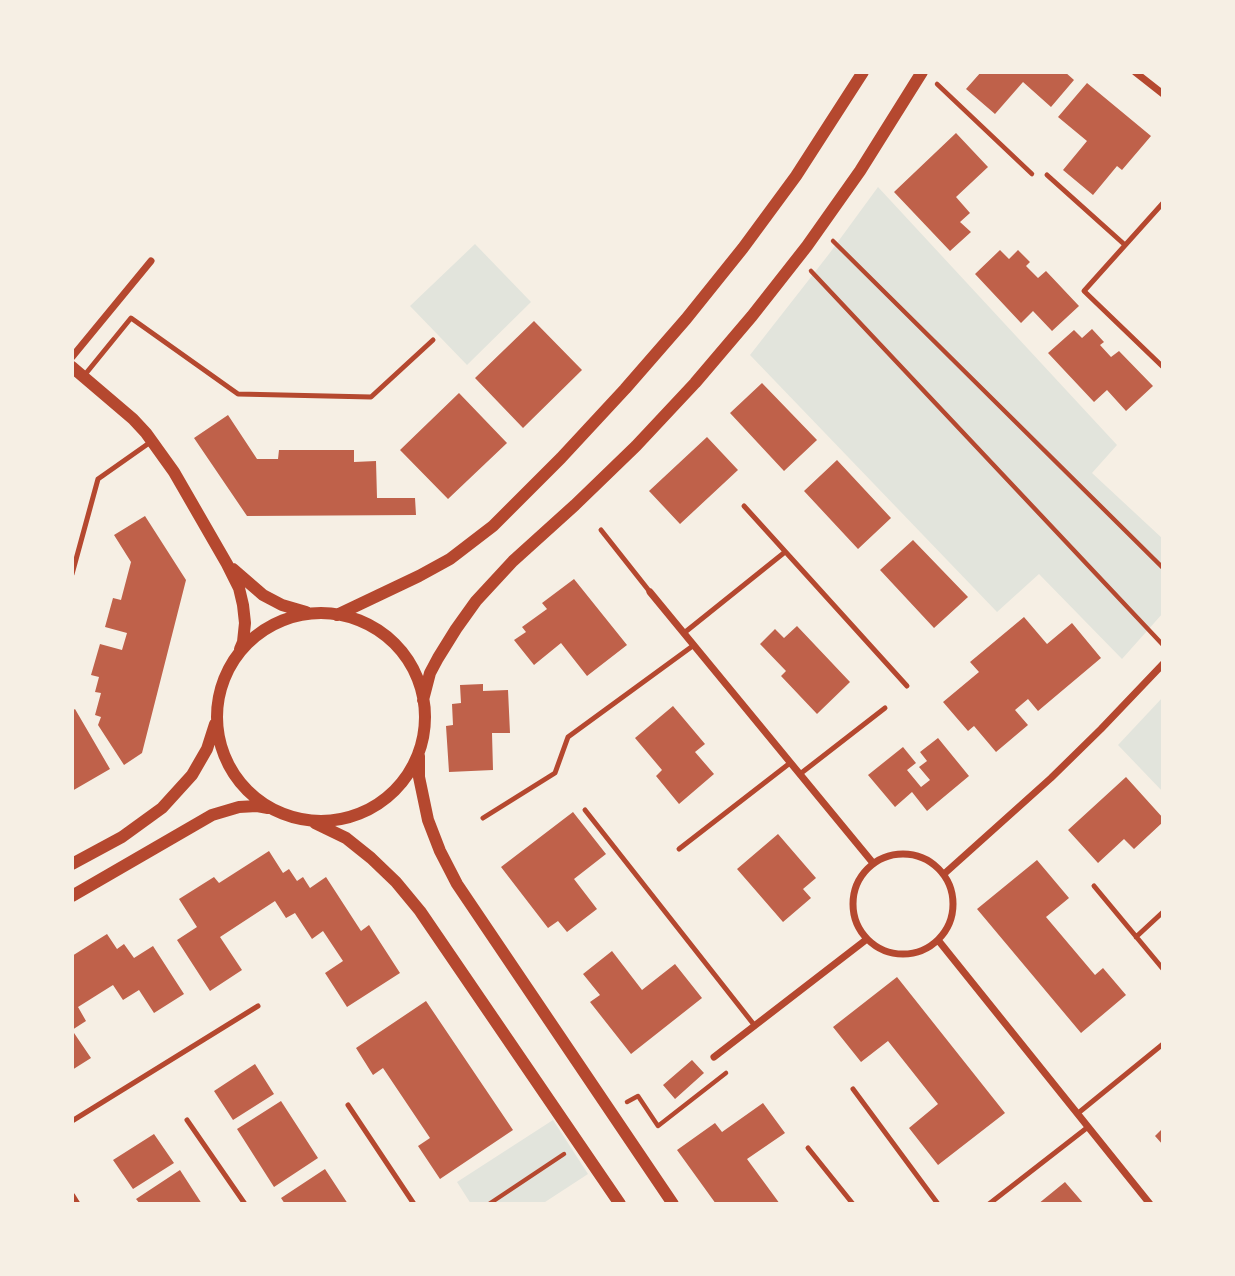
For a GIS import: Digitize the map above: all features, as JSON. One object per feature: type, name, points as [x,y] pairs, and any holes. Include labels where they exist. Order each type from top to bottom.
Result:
[{"type":"street","points":[[337,615],[450,559],[493,526],[561,458],[686,319],[743,248],[796,176],[863,72]]},
{"type":"street","points":[[423,700],[430,673],[438,658],[488,587],[636,446],[752,316],[798,258],[860,171],[922,72]]},
{"type":"street","points":[[1135,72],[1163,94]]},
{"type":"street","points":[[72,357],[151,261]]},
{"type":"street","points":[[72,368],[126,412],[152,441],[174,472],[235,580],[243,606],[244,632],[243,642],[222,684],[212,735],[200,762],[188,780],[162,808],[137,828],[72,864]]},
{"type":"street","points":[[221,553],[238,574],[263,595],[292,609],[353,619],[382,633],[413,669],[419,684],[423,700],[424,733],[413,765],[405,778],[394,790],[368,809],[354,815],[338,819],[304,819]]},
{"type":"street","points":[[650,592],[873,863]]},
{"type":"street","points":[[237,655],[247,643],[273,625],[296,616],[320,613]]},
{"type":"street","points":[[944,874],[1051,778],[1163,664]]},
{"type":"street","points":[[217,717],[222,749],[236,777],[259,800],[277,811]]},
{"type":"street","points":[[419,749],[419,777],[428,820],[457,884],[673,1204]]},
{"type":"street","points":[[72,896],[219,812],[263,806],[333,830],[377,863],[408,896],[620,1204]]},
{"type":"street","points":[[895,855],[911,855],[926,860],[944,874],[951,888],[953,912],[948,927],[939,940],[919,951],[903,954],[887,951],[873,944],[858,927],[853,912],[853,896],[858,881],[873,863],[895,855]]},
{"type":"street","points":[[714,1057],[867,939]]},
{"type":"street","points":[[939,940],[1150,1204]]},
{"type":"street","points":[[72,1196],[77,1204]]},
{"type":"lane","points":[[1047,175],[1125,245]]},
{"type":"lane","points":[[1163,203],[1084,291],[1163,367]]},
{"type":"lane","points":[[83,377],[131,318],[238,394],[371,397],[433,340]]},
{"type":"lane","points":[[72,574],[98,479],[152,441]]},
{"type":"lane","points":[[744,506],[907,686]]},
{"type":"lane","points":[[600,530],[650,592]]},
{"type":"lane","points":[[684,633],[785,552]]},
{"type":"lane","points":[[483,818],[555,773],[568,737],[694,645]]},
{"type":"lane","points":[[800,774],[885,708]]},
{"type":"lane","points":[[679,849],[790,762]]},
{"type":"lane","points":[[584,810],[755,1026]]},
{"type":"lane","points":[[1094,886],[1163,969]]},
{"type":"lane","points":[[1136,937],[1163,912]]},
{"type":"lane","points":[[72,1121],[258,1006]]},
{"type":"lane","points":[[1077,1114],[1163,1044]]},
{"type":"lane","points":[[853,1089],[938,1204]]},
{"type":"lane","points":[[348,1105],[414,1204]]},
{"type":"lane","points":[[187,1120],[245,1204]]},
{"type":"lane","points":[[989,1204],[1088,1127]]},
{"type":"lane","points":[[808,1149],[853,1204]]},
{"type":"path","points":[[933,81],[1033,175],[1047,175]]},
{"type":"path","points":[[820,228],[1163,568]]},
{"type":"path","points":[[798,258],[1163,645]]},
{"type":"path","points":[[610,1112],[638,1096],[658,1126],[727,1072],[714,1057]]},
{"type":"path","points":[[489,1204],[579,1144]]},
{"type":"shaded area","points":[[878,187],[1117,445],[1092,473],[1163,539],[1163,613],[1122,659],[1039,574],[997,612],[750,355]]},
{"type":"shaded area","points":[[475,244],[531,302],[467,365],[410,306]]},
{"type":"shaded area","points":[[1163,697],[1163,792],[1118,745]]},
{"type":"shaded area","points":[[553,1120],[588,1174],[542,1204],[471,1204],[457,1182]]},
{"type":"building","points":[[981,72],[1065,72],[1074,80],[1051,107],[1023,82],[995,114],[966,89]]},
{"type":"building","points":[[1087,83],[1151,136],[1122,170],[1117,166],[1093,195],[1063,170],[1087,141],[1058,117]]},
{"type":"building","points":[[956,133],[988,167],[956,197],[970,213],[960,222],[971,232],[950,251],[894,192]]},
{"type":"building","points":[[1000,250],[1009,259],[1018,250],[1030,262],[1026,266],[1038,278],[1046,271],[1079,306],[1052,331],[1033,311],[1021,323],[975,274]]},
{"type":"building","points":[[534,321],[582,370],[523,428],[475,378]]},
{"type":"building","points":[[1092,329],[1104,342],[1100,345],[1111,357],[1119,351],[1153,386],[1126,411],[1107,390],[1094,402],[1048,353],[1074,330],[1082,338]]},
{"type":"building","points":[[762,383],[817,440],[784,471],[730,413]]},
{"type":"building","points":[[459,393],[507,443],[448,499],[400,450]]},
{"type":"building","points":[[228,415],[257,459],[278,459],[279,450],[354,450],[354,462],[376,461],[377,498],[415,498],[416,515],[247,516],[194,438]]},
{"type":"building","points":[[707,437],[738,470],[680,524],[649,491]]},
{"type":"building","points":[[837,460],[891,518],[858,549],[804,491]]},
{"type":"building","points":[[145,516],[186,580],[142,753],[124,765],[98,725],[101,717],[95,715],[101,693],[95,692],[99,677],[91,675],[100,644],[122,650],[127,633],[105,627],[113,598],[121,600],[131,562],[114,535]]},
{"type":"building","points":[[913,540],[968,597],[934,628],[880,570]]},
{"type":"building","points":[[574,579],[627,645],[587,676],[561,643],[534,665],[514,640],[526,632],[522,627],[547,609],[542,603]]},
{"type":"building","points":[[1024,617],[1047,644],[1072,623],[1101,658],[1038,711],[1028,699],[1015,710],[1028,725],[996,752],[974,726],[968,731],[943,702],[979,672],[970,662]]},
{"type":"building","points":[[797,626],[850,682],[817,714],[781,676],[786,671],[760,644],[775,629],[784,638]]},
{"type":"building","points":[[483,684],[483,691],[508,690],[510,733],[492,733],[493,770],[449,772],[446,726],[453,725],[452,704],[461,703],[460,685]]},
{"type":"building","points":[[673,706],[705,744],[695,752],[714,774],[679,804],[656,776],[662,770],[635,738]]},
{"type":"building","points":[[75,709],[110,769],[72,791],[72,711]]},
{"type":"building","points":[[938,738],[969,776],[927,811],[912,792],[895,807],[868,775],[903,747],[916,763],[907,770],[921,787],[930,780],[919,767],[927,761],[920,752]]},
{"type":"building","points":[[1126,777],[1163,818],[1163,822],[1134,849],[1124,839],[1098,863],[1068,830]]},
{"type":"building","points":[[573,812],[606,854],[574,879],[597,909],[567,932],[558,921],[548,928],[501,867]]},
{"type":"building","points":[[778,834],[816,878],[803,889],[811,898],[783,922],[737,869]]},
{"type":"building","points":[[269,851],[283,873],[289,869],[297,881],[303,877],[310,888],[326,877],[361,931],[369,925],[400,973],[347,1007],[325,973],[343,961],[323,931],[312,939],[295,913],[286,918],[275,901],[220,937],[242,970],[210,991],[177,940],[197,927],[179,899],[214,877],[219,883]]},
{"type":"building","points":[[1037,860],[1069,898],[1046,917],[1095,975],[1103,968],[1126,995],[1081,1033],[977,909]]},
{"type":"building","points":[[107,934],[117,949],[124,944],[134,958],[153,946],[184,994],[154,1013],[139,990],[123,1000],[113,985],[78,1007],[86,1021],[72,1030],[72,956]]},
{"type":"building","points":[[612,951],[642,990],[675,964],[702,998],[631,1054],[590,1002],[600,995],[583,974]]},
{"type":"building","points":[[897,977],[1005,1113],[938,1165],[909,1128],[938,1104],[888,1041],[861,1062],[833,1027]]},
{"type":"building","points":[[426,1001],[513,1130],[440,1179],[418,1146],[430,1138],[383,1068],[373,1075],[356,1048]]},
{"type":"building","points":[[72,1030],[91,1058],[72,1070]]},
{"type":"building","points":[[692,1060],[704,1073],[675,1099],[663,1085]]},
{"type":"building","points":[[255,1064],[274,1094],[233,1120],[214,1091]]},
{"type":"building","points":[[281,1101],[318,1158],[274,1187],[237,1129]]},
{"type":"building","points":[[763,1103],[785,1133],[747,1159],[780,1204],[716,1204],[677,1150],[715,1123],[722,1132]]},
{"type":"building","points":[[1163,1128],[1163,1145],[1155,1136]]},
{"type":"building","points":[[154,1134],[174,1163],[133,1189],[113,1160]]},
{"type":"building","points":[[325,1169],[348,1204],[285,1204],[281,1198]]},
{"type":"building","points":[[180,1170],[202,1204],[140,1204],[136,1199]]},
{"type":"building","points":[[1065,1182],[1084,1204],[1038,1204]]}]
